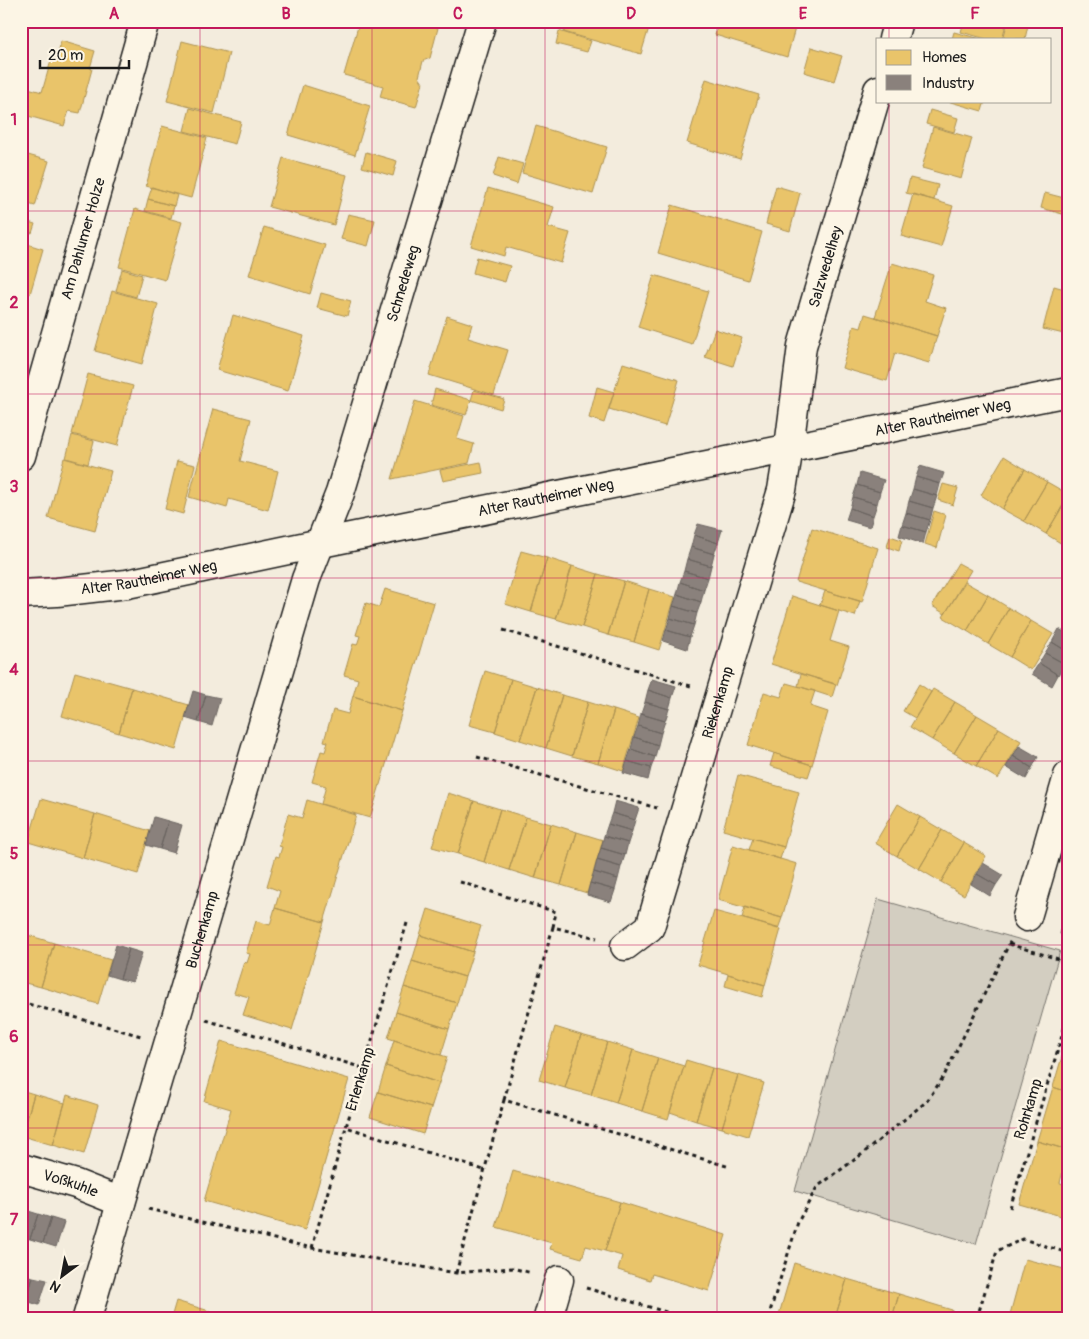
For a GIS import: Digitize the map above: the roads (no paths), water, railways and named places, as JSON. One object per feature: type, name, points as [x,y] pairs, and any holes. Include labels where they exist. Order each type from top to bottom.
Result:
[{"type":"street","name":"Am Dahlumer Holze","points":[[21,456],[145,21]]},
{"type":"street","name":"Schnedeweg","points":[[321,543],[340,493],[482,21]]},
{"type":"street","points":[[893,38],[898,21]]},
{"type":"street","name":"Salzwedelhey","points":[[789,447],[802,346],[876,97]]},
{"type":"street","name":"Alter Rautheimer Weg","points":[[21,594],[127,584],[789,447],[1068,392]]},
{"type":"street","name":"Riekenkamp","points":[[625,946],[650,927],[782,490],[789,447]]},
{"type":"street","name":"Buchenkamp","points":[[87,1318],[306,579],[321,543]]},
{"type":"street","points":[[1020,927],[1068,776]]},
{"type":"street","name":"Voßkuhle","points":[[21,1168],[76,1184],[121,1202]]},
{"type":"street","points":[[548,1318],[559,1280]]}]
